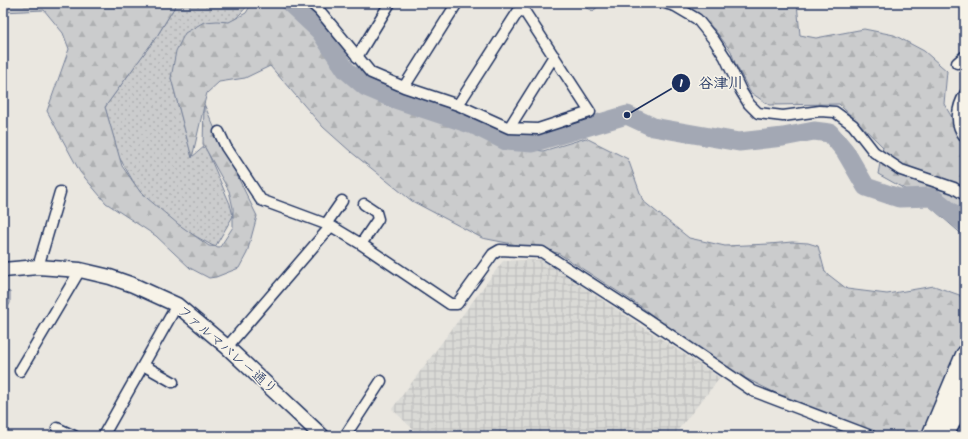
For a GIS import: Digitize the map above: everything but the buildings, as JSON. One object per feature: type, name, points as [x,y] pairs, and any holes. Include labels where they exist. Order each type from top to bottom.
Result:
[{"type":"highway","points":[[931,436],[962,363]]},
{"type":"highway","points":[[944,436],[965,394]]},
{"type":"street","points":[[310,3],[321,6],[357,57],[371,73],[404,87],[458,105],[509,128],[538,129],[590,112],[520,5],[458,105]]},
{"type":"street","points":[[357,57],[390,3]]},
{"type":"street","points":[[404,87],[457,3]]},
{"type":"street","points":[[664,3],[675,6],[697,19],[725,56],[741,91],[749,104],[758,112],[783,116],[820,111],[835,112],[853,125],[874,152],[901,170],[954,188],[965,195]]},
{"type":"street","points":[[509,128],[554,56]]},
{"type":"street","points":[[965,94],[959,104],[957,116],[962,134],[965,137]]},
{"type":"street","points":[[219,132],[226,147],[261,200],[328,225],[361,244],[450,304],[457,304],[494,254],[500,250],[542,252],[645,318],[753,391],[871,436]]},
{"type":"street","points":[[38,267],[60,192]]},
{"type":"street","points":[[227,347],[328,225],[342,201]]},
{"type":"street","points":[[361,244],[378,219],[376,212],[364,204]]},
{"type":"street","name":"ファルマバレー通り","points":[[3,270],[38,267],[80,270],[110,277],[133,285],[176,305],[227,347],[322,436]]},
{"type":"street","points":[[20,371],[80,270]]},
{"type":"street","points":[[102,436],[176,305]]},
{"type":"street","points":[[143,365],[173,382]]},
{"type":"street","points":[[345,436],[381,381]]},
{"type":"street","points":[[57,428],[74,436]]},
{"type":"shaded area","points":[[542,260],[720,378],[673,436],[420,436],[392,409],[503,261]]},
{"type":"green space","points":[[3,3],[177,3],[157,36],[105,107],[122,166],[141,193],[178,224],[209,246],[220,247],[233,227],[233,208],[229,191],[203,144],[204,106],[192,158],[171,78],[176,51],[185,33],[204,22],[229,22],[246,13],[252,3],[283,3],[303,15],[357,88],[506,146],[543,151],[586,138],[628,159],[643,201],[689,238],[725,246],[792,242],[808,243],[818,246],[825,272],[847,289],[887,294],[934,286],[965,297],[965,365],[925,436],[884,436],[810,410],[737,374],[677,334],[640,306],[558,253],[482,238],[412,201],[351,152],[323,127],[270,66],[245,78],[219,82],[207,93],[204,104],[221,143],[257,216],[247,253],[239,268],[216,277],[209,278],[190,268],[156,236],[106,203],[80,172],[47,111],[69,49],[63,33],[44,10],[3,12]]},
{"type":"green space","points":[[177,3],[250,3],[231,24],[171,78],[192,157],[205,146],[230,204],[233,216],[215,247],[170,222],[137,188],[119,157],[105,107],[159,33]]},
{"type":"green space","points":[[575,3],[602,3],[593,11]]},
{"type":"green space","points":[[680,3],[797,3],[800,35],[816,38],[864,29],[894,35],[924,51],[947,71],[944,104],[960,131],[965,130],[965,237],[919,197],[878,174],[883,147],[839,104],[769,105],[750,92],[735,63],[731,51],[714,29]]},
{"type":"green space","points":[[3,291],[10,292],[10,303],[3,318]]},
{"type":"waterway","points":[[290,3],[320,31],[346,70],[366,87],[392,98],[476,126],[506,141],[532,143],[627,115],[653,127],[739,142],[783,137],[814,131],[830,133],[845,151],[866,187],[899,198],[932,197],[965,223]]},
{"type":"place","name":"谷津川","points":[[627,115]]}]
